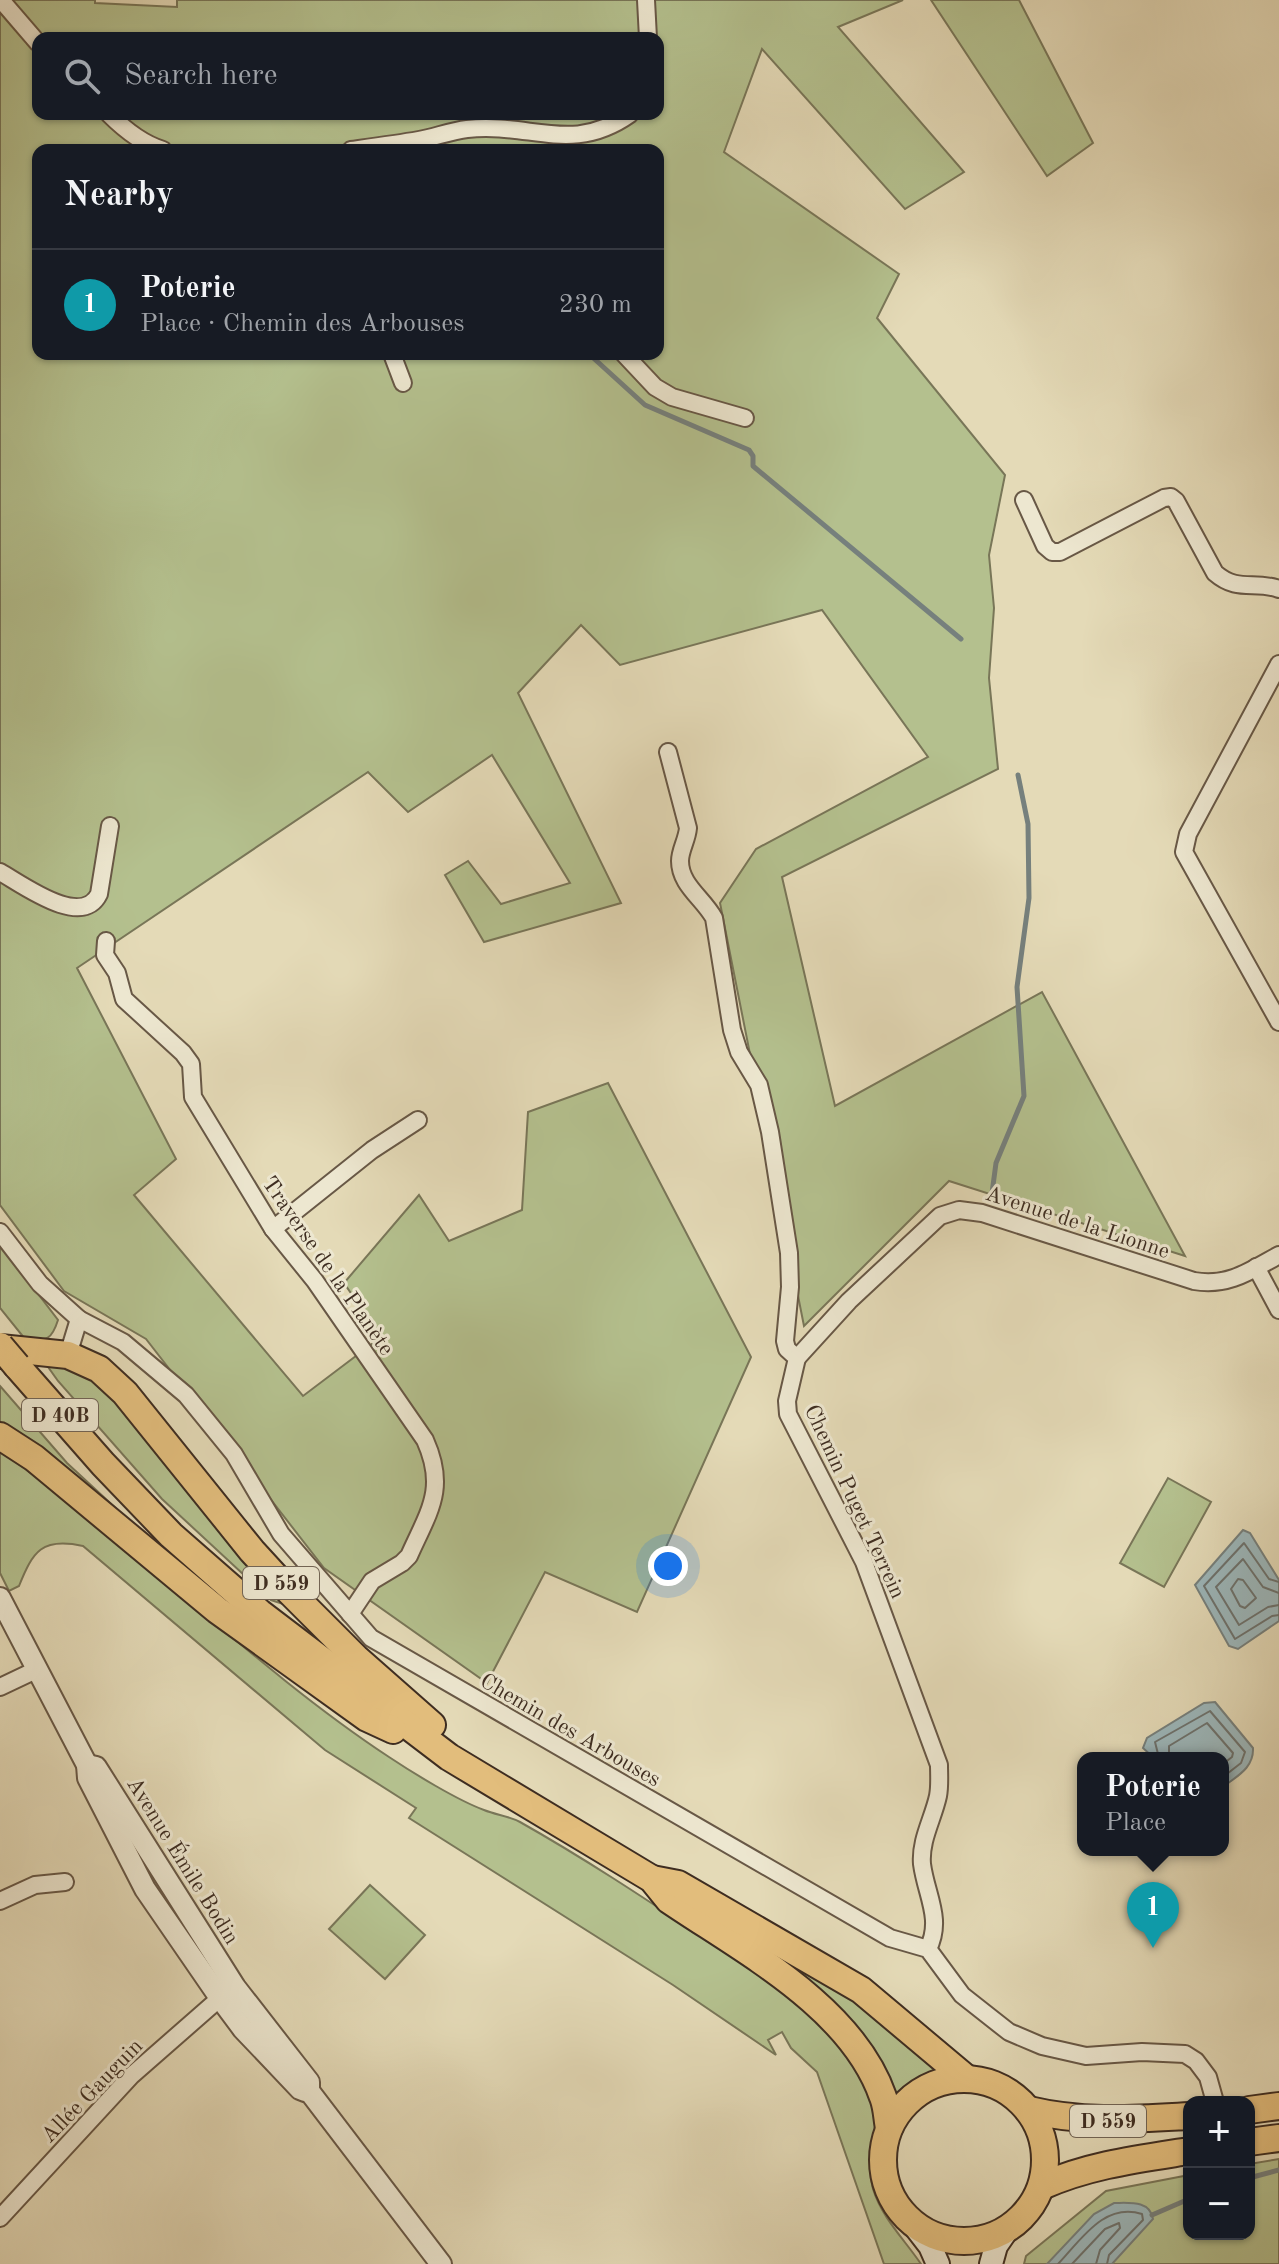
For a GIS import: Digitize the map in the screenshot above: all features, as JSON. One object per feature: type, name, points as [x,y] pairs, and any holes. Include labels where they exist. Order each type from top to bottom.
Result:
[{"type":"main road","name":"D 559","points":[[6,1353],[68,1355],[99,1369],[125,1393],[252,1551],[285,1587],[356,1658],[513,1796]]},
{"type":"main road","name":"D 40B","points":[[6,1353],[103,1464],[171,1535],[260,1613],[449,1757]]},
{"type":"main road","name":"D 559","points":[[0,1436],[34,1458],[217,1610],[367,1718],[449,1757],[652,1879],[678,1884],[861,1990],[967,2079]]},
{"type":"main road","name":"D 559","points":[[652,1879],[669,1900],[812,1999],[840,2027],[864,2060],[884,2098],[889,2128]]},
{"type":"main road","points":[[913,2224],[930,2235],[949,2240],[979,2240],[1007,2230],[1022,2219],[1034,2204],[1042,2186],[1046,2160],[1042,2134],[1029,2110],[1012,2094],[990,2083],[947,2080],[929,2086],[905,2104],[889,2128],[883,2148],[883,2169],[888,2190],[898,2209],[930,2246],[938,2264]]},
{"type":"main road","points":[[1255,2109],[1279,2106]]},
{"type":"main road","name":"D 559","points":[[1029,2110],[1063,2119],[1102,2121],[1183,2116]]},
{"type":"main road","points":[[1255,2141],[1279,2138]]},
{"type":"main road","name":"D 559","points":[[1042,2186],[1070,2173],[1111,2163],[1183,2152]]},
{"type":"main road","points":[[991,2264],[996,2246],[1007,2230]]},
{"type":"street","points":[[1,0],[32,36]]},
{"type":"street","points":[[646,0],[648,32]]},
{"type":"street","points":[[115,120],[148,144]]},
{"type":"street","points":[[386,144],[496,127],[561,136],[585,135],[609,128],[621,120]]},
{"type":"street","points":[[445,134],[452,144]]},
{"type":"street","points":[[394,360],[403,383]]},
{"type":"street","points":[[630,360],[655,387],[672,397],[745,418]]},
{"type":"street","points":[[1024,500],[1045,546],[1052,552],[1060,552],[1171,497],[1215,573],[1224,581],[1236,586],[1265,585],[1279,589]]},
{"type":"street","points":[[1279,664],[1188,834],[1184,852],[1279,1021]]},
{"type":"street","name":"Chemin Puget Terrein","points":[[668,752],[688,828],[680,866],[684,879],[714,918],[732,1030],[739,1052],[759,1085],[765,1105],[789,1253],[790,1287],[785,1341],[787,1349],[797,1358],[789,1390],[788,1414],[864,1562],[939,1765],[938,1797],[922,1846],[922,1864],[935,1923],[935,1934],[928,1949]]},
{"type":"street","points":[[0,872],[57,903],[87,908],[95,903],[99,894],[110,826]]},
{"type":"street","name":"Traverse de la Planète","points":[[106,941],[105,955],[117,973],[124,999],[191,1064],[193,1097],[273,1229],[315,1281],[425,1440],[435,1462],[437,1488],[409,1556],[372,1581],[350,1614]]},
{"type":"street","points":[[273,1229],[372,1150],[418,1120]]},
{"type":"street","name":"Avenue de la Lionne","points":[[797,1358],[849,1301],[940,1216],[959,1210],[982,1213],[1194,1281],[1222,1283],[1279,1255]]},
{"type":"street","name":"Chemin des Arbouses","points":[[0,1232],[40,1284],[79,1319],[123,1342],[186,1395],[234,1454],[281,1534],[371,1638],[890,1938],[928,1949]]},
{"type":"street","points":[[1256,1267],[1279,1310]]},
{"type":"street","points":[[68,1355],[79,1319]]},
{"type":"street","name":"Avenue Émile Bodin","points":[[0,1598],[87,1765],[96,1767],[228,1993],[309,2082],[309,2091],[441,2264]]},
{"type":"street","points":[[0,1687],[38,1669]]},
{"type":"street","points":[[0,1901],[35,1885],[65,1882]]},
{"type":"street","points":[[928,1949],[962,1995],[1009,2032],[1042,2046],[1086,2056],[1142,2052],[1185,2054],[1196,2061],[1208,2077],[1213,2096]]},
{"type":"street","name":"Allée Gauguin","points":[[0,2218],[131,2076],[228,1993]]},
{"type":"green space","points":[[0,0],[95,0],[95,3],[177,7],[177,0],[903,0],[838,27],[964,172],[905,209],[762,49],[724,152],[899,274],[877,318],[1005,475],[989,555],[994,608],[989,678],[998,769],[782,877],[835,1106],[1042,992],[1185,1256],[949,1181],[804,1326],[720,903],[756,849],[928,757],[822,610],[620,665],[581,625],[518,693],[621,903],[484,942],[445,875],[468,861],[501,904],[570,883],[492,755],[408,812],[368,772],[77,968],[176,1159],[134,1195],[303,1396],[381,1337],[344,1283],[419,1195],[449,1241],[522,1210],[528,1112],[608,1083],[751,1357],[637,1612],[545,1572],[487,1683],[324,1568],[146,1339],[64,1291],[0,1205]]},
{"type":"green space","points":[[931,0],[1019,0],[1093,143],[1047,176]]},
{"type":"green space","points":[[0,1244],[58,1320],[47,1338],[25,1339],[0,1308]]},
{"type":"green space","points":[[60,1363],[103,1382],[280,1595],[283,1604],[271,1600],[162,1499],[46,1364]]},
{"type":"green space","points":[[0,1386],[67,1463],[121,1513],[122,1518],[0,1428]]},
{"type":"green space","points":[[0,1451],[99,1525],[338,1722],[461,1800],[516,1820],[599,1869],[778,1986],[815,2014],[844,2048],[868,2088],[877,2117],[871,2166],[873,2189],[888,2219],[921,2264],[884,2264],[817,2072],[791,2048],[782,2032],[768,2040],[776,2055],[673,1985],[409,1818],[416,1808],[325,1750],[83,1546],[48,1545],[29,1564],[19,1586],[9,1591],[0,1573]]},
{"type":"green space","points":[[1168,1478],[1211,1502],[1164,1587],[1120,1563]]},
{"type":"green space","points":[[370,1885],[425,1935],[385,1979],[329,1929]]},
{"type":"green space","points":[[708,1912],[884,2019],[941,2072],[915,2084],[895,2104],[885,2079]]},
{"type":"green space","points":[[1279,2159],[1279,2264],[1024,2264],[1026,2256],[1106,2191],[1183,2176],[1183,2240],[1255,2240],[1255,2163]]},
{"type":"water","points":[[1243,1530],[1250,1533],[1279,1580],[1279,1621],[1238,1649],[1229,1646],[1195,1585]]},
{"type":"water","points":[[1215,1702],[1253,1748],[1248,1766],[1229,1782],[1229,1752],[1147,1752],[1143,1748],[1147,1738],[1204,1703]]},
{"type":"water","points":[[1114,2203],[1132,2203],[1148,2208],[1153,2219],[1112,2264],[1047,2264],[1094,2214]]},
{"type":"waterway","points":[[596,360],[645,405],[749,450],[753,456],[753,466],[961,639]]},
{"type":"waterway","points":[[992,1193],[996,1163],[1024,1096],[1017,987],[1029,898],[1028,824],[1018,775]]},
{"type":"waterway","points":[[1255,2176],[1279,2170]]},
{"type":"waterway","points":[[1152,2215],[1183,2202]]},
{"type":"place","name":"Poterie","points":[[1153,1948]]}]
